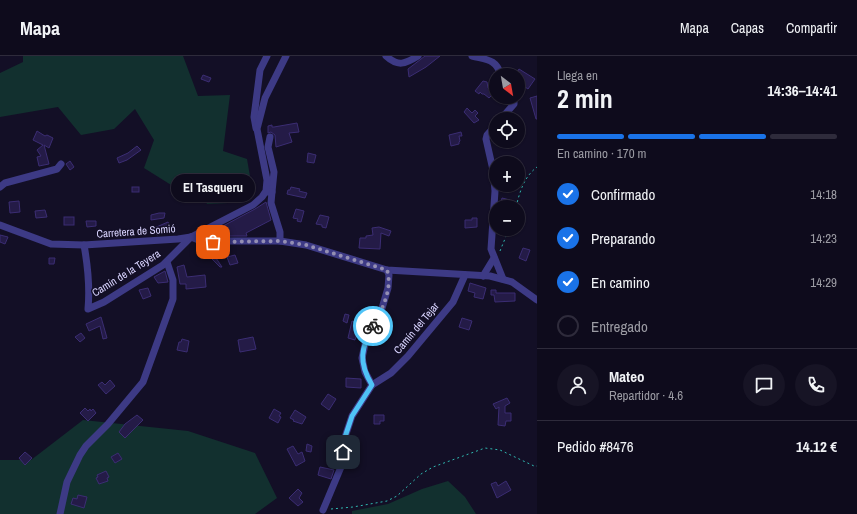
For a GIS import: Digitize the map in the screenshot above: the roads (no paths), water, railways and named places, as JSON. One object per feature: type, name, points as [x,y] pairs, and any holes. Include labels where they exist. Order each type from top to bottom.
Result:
[{"type":"street","points":[[267,56],[260,70],[254,117],[271,203],[280,232],[280,241]]},
{"type":"street","points":[[257,129],[265,98],[286,56]]},
{"type":"street","points":[[386,56],[391,61],[399,64],[410,62],[418,56]]},
{"type":"street","points":[[472,56],[494,62],[498,68]]},
{"type":"street","points":[[507,112],[514,104]]},
{"type":"street","points":[[489,133],[486,139],[493,170],[495,192],[491,249],[502,279]]},
{"type":"street","points":[[269,192],[274,172],[268,147],[270,137]]},
{"type":"street","points":[[0,187],[5,182],[57,169],[61,164]]},
{"type":"street","name":"Carretera de Somió","points":[[0,224],[51,244],[84,245],[178,239],[191,237],[252,205],[269,192]]},
{"type":"street","points":[[191,237],[201,241],[280,241],[306,245],[387,270],[483,276],[502,279],[512,282],[537,300]]},
{"type":"street","name":"Camín de la Teyera","points":[[84,245],[88,268],[88,309],[104,302],[160,268],[191,237]]},
{"type":"street","points":[[483,276],[494,258]]},
{"type":"street","points":[[60,514],[67,482],[80,455],[86,446],[108,424],[143,382],[173,299],[173,280],[167,262]]},
{"type":"street","points":[[488,267],[498,269]]},
{"type":"street","points":[[323,510],[341,467],[345,437],[352,416],[372,385],[365,372],[362,358],[366,340],[380,315],[388,288],[389,275],[387,270]]},
{"type":"street","name":"Camín del Tejar","points":[[372,385],[391,373],[408,356],[453,302],[465,275]]},
{"type":"place","name":"El Tasqueru","points":[[213,242]]}]
